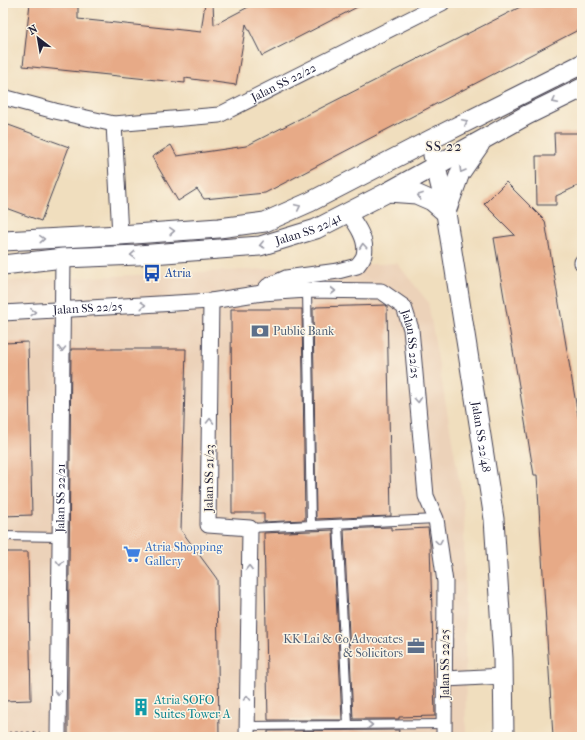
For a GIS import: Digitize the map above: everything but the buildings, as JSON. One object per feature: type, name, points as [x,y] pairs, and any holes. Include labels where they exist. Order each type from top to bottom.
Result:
[{"type":"street","name":"Jalan SS 22/22","points":[[3,97],[55,111],[114,124],[219,115],[442,3]]},
{"type":"street","name":"Jalan SS 22/41","points":[[3,241],[220,228],[265,222],[310,202],[582,64]]},
{"type":"street","name":"Jalan SS 22/41","points":[[3,265],[63,258],[138,255],[260,246],[316,229],[388,192],[527,115],[582,88]]},
{"type":"street","points":[[114,124],[120,235]]},
{"type":"street","points":[[388,192],[416,194],[432,201],[446,213],[460,173],[484,138]]},
{"type":"street","name":"Jalan SS 22/48","points":[[430,140],[446,213],[465,326],[494,519],[504,676],[504,737]]},
{"type":"street","points":[[262,293],[268,286],[286,278],[338,271],[357,266],[364,255],[364,244],[360,231],[348,212]]},
{"type":"street","name":"Jalan SS 22/21","points":[[58,735],[63,258]]},
{"type":"street","name":"Jalan SS 22/25","points":[[3,313],[211,301],[262,293],[307,290],[382,291],[404,307],[411,328],[426,496],[436,519],[445,582],[444,731]]},
{"type":"street","name":"Jalan SS 21/23","points":[[211,301],[208,525],[250,528]]},
{"type":"street","points":[[247,731],[250,528]]},
{"type":"street","points":[[445,679],[504,676]]},
{"type":"lane","points":[[307,290],[311,525]]},
{"type":"lane","points":[[250,528],[436,519]]},
{"type":"lane","points":[[338,524],[348,725]]},
{"type":"lane","points":[[3,536],[60,537]]},
{"type":"lane","points":[[247,731],[348,725],[444,731]]},
{"type":"path","points":[[3,733],[58,735]]},
{"type":"shaded area","points":[[397,263],[428,302],[464,508],[466,737],[3,737],[3,281]]},
{"type":"place","name":"Atria","points":[[152,273]]},
{"type":"place","name":"Public Bank","points":[[260,331]]},
{"type":"place","name":"Atria Shopping Gallery","points":[[132,554]]},
{"type":"place","name":"KK Lai & Co Advocates & Solicitors","points":[[416,646]]},
{"type":"place","name":"Atria SOFO Suites Tower A","points":[[141,707]]},
{"type":"district","name":"SS 22","points":[[444,146]]}]
